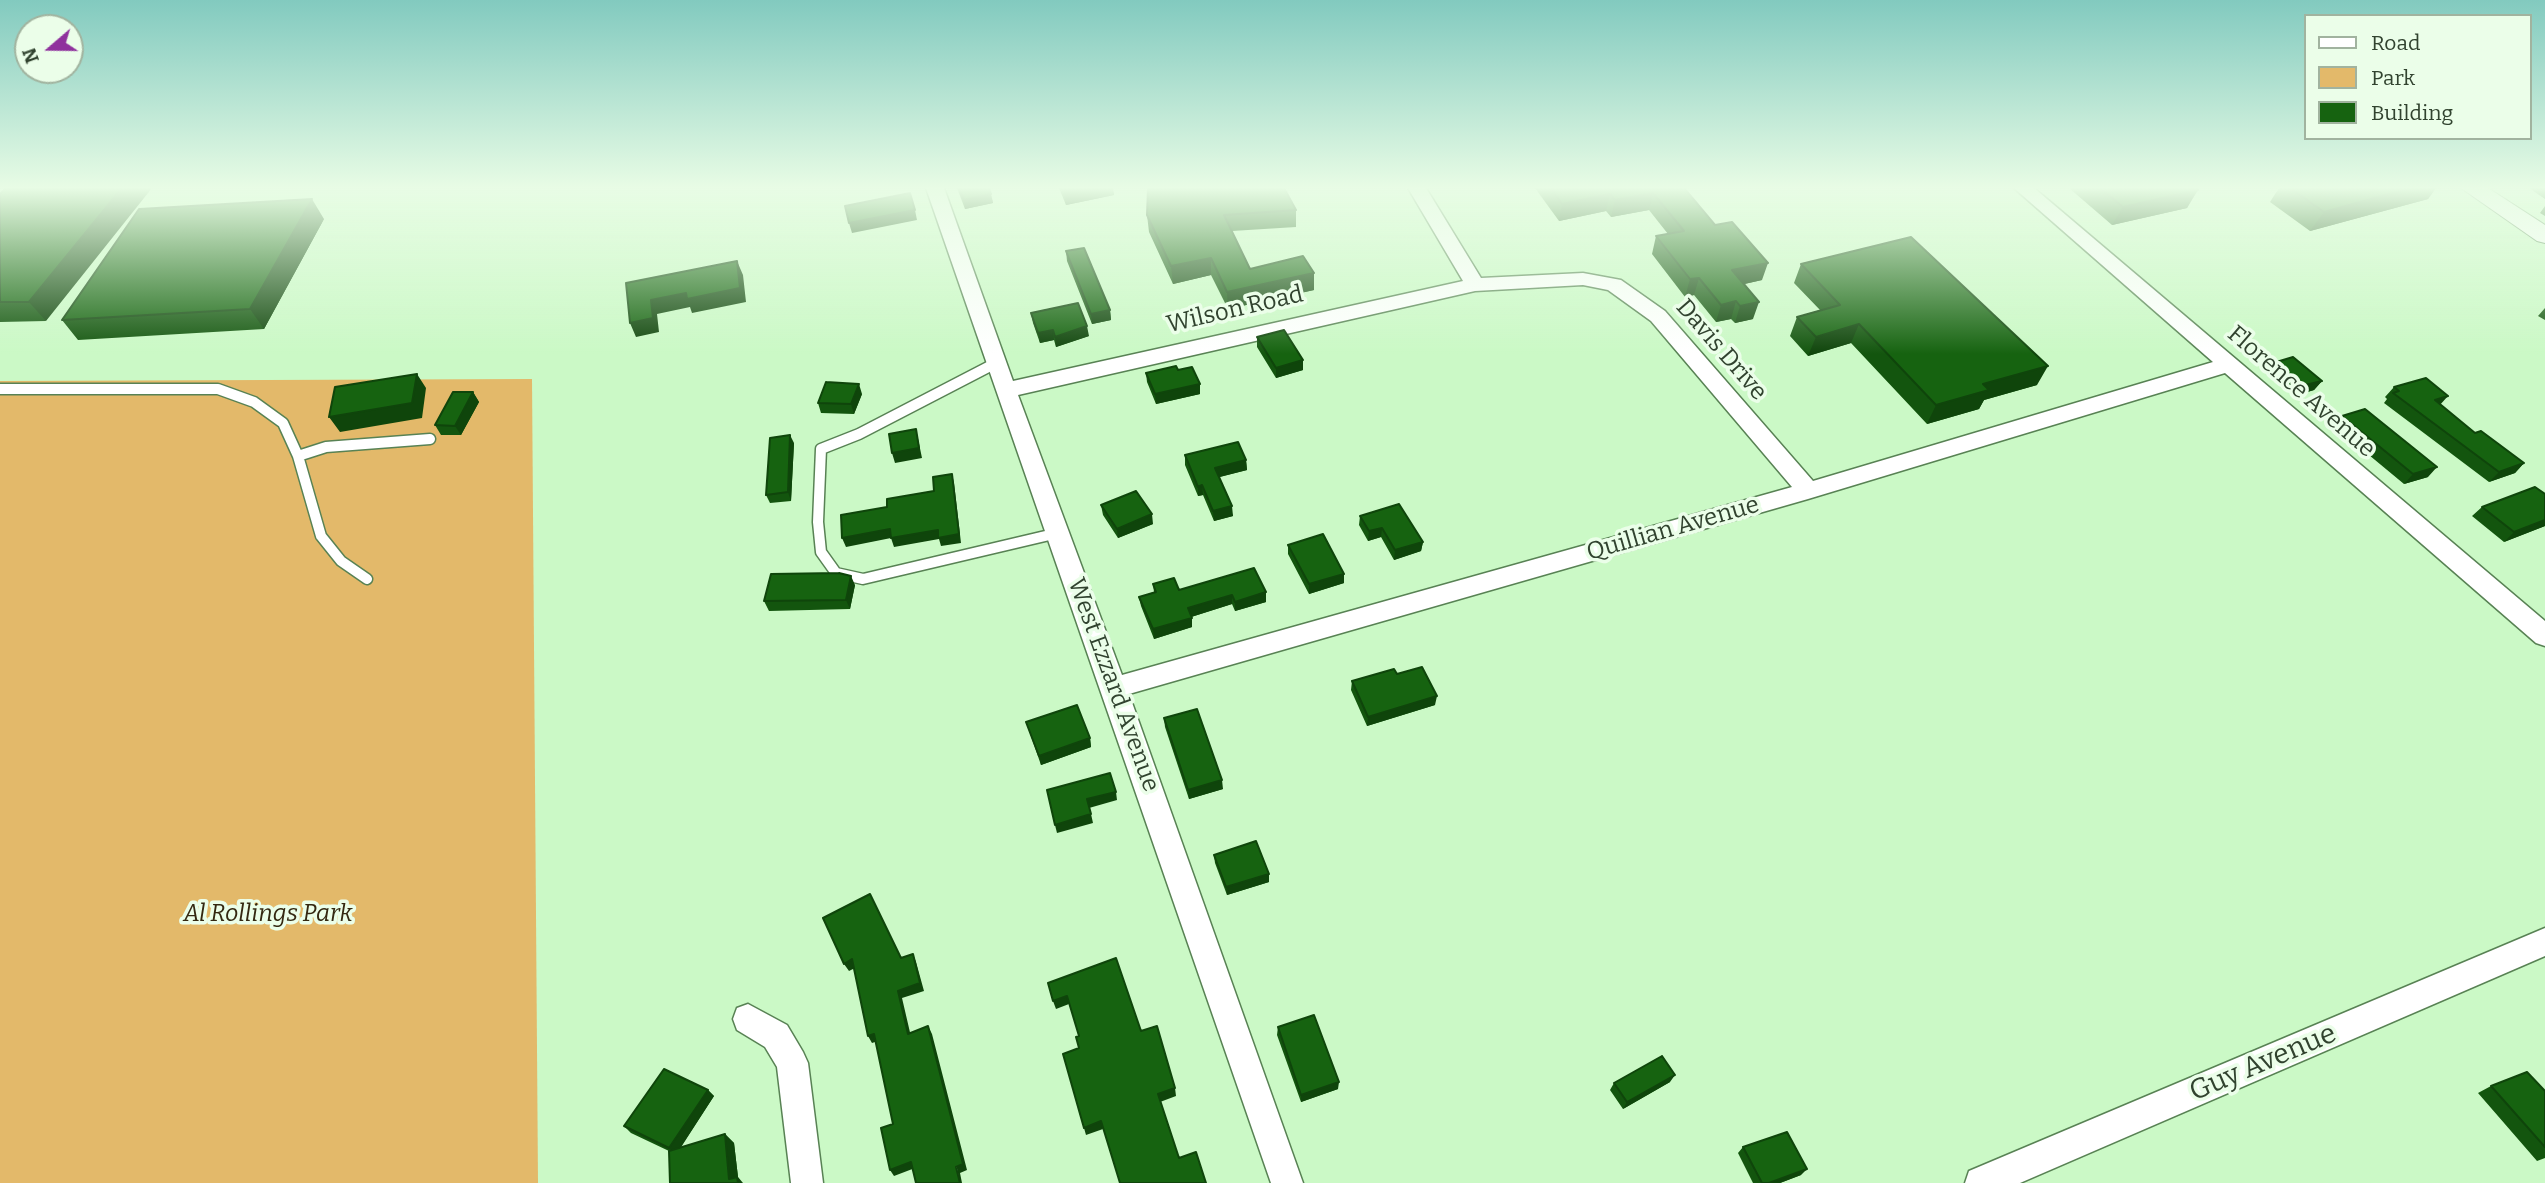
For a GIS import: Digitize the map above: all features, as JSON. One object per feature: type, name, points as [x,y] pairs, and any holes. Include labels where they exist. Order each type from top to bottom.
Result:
[{"type":"street","name":"West Ezzard Avenue","points":[[955,243],[1286,1183]]},
{"type":"street","points":[[1450,243],[1475,285]]},
{"type":"street","name":"Florence Avenue","points":[[2087,243],[2545,636]]},
{"type":"street","name":"Davis Drive","points":[[1475,285],[1583,279],[1614,285],[1632,295],[1658,316],[1808,491]]},
{"type":"street","name":"Wilson Road","points":[[1007,390],[1475,285]]},
{"type":"street","name":"Quillian Avenue","points":[[1114,688],[1808,491],[2229,365]]},
{"type":"street","name":"Guy Avenue","points":[[1981,1183],[2545,942]]},
{"type":"street","points":[[748,1019],[776,1036],[792,1063],[807,1183]]},
{"type":"lane","points":[[996,363],[859,434],[821,449],[818,522],[821,552],[836,573],[863,579],[1058,533]]},
{"type":"lane","points":[[0,389],[218,389],[254,402],[283,423],[298,456],[321,536],[341,561],[367,579]]},
{"type":"lane","points":[[298,456],[326,447],[430,439]]},
{"type":"green space","name":"Al Rollings Park","points":[[532,379],[538,1183],[0,1183],[0,381]]},
{"type":"building","points":[[0,243],[77,243],[29,302],[0,302]]},
{"type":"building","points":[[115,243],[287,243],[250,309],[62,320]]},
{"type":"building","points":[[1160,243],[1238,243],[1250,269],[1303,256],[1314,273],[1227,292],[1211,258],[1171,266]]},
{"type":"building","points":[[1662,243],[1751,243],[1768,263],[1732,270],[1759,302],[1740,306],[1736,301],[1721,305],[1699,278],[1690,279]]},
{"type":"building","points":[[1886,243],[1918,243],[2048,366],[1983,384],[1989,390],[1936,405],[1859,324],[1816,337],[1797,317],[1840,305],[1801,264]]},
{"type":"building","points":[[1084,248],[1110,310],[1091,314],[1066,251]]},
{"type":"building","points":[[737,261],[740,288],[687,299],[686,293],[651,300],[653,318],[630,323],[626,283]]},
{"type":"building","points":[[1078,303],[1087,326],[1055,337],[1053,330],[1038,333],[1031,313]]},
{"type":"building","points":[[1284,330],[1303,360],[1276,368],[1257,337]]},
{"type":"building","points":[[2293,357],[2322,381],[2301,386],[2273,363]]},
{"type":"building","points":[[1176,366],[1178,370],[1192,367],[1200,384],[1155,394],[1146,373]]},
{"type":"building","points":[[417,374],[412,403],[329,417],[335,387]]},
{"type":"building","points":[[2426,378],[2448,396],[2435,400],[2475,433],[2481,431],[2524,463],[2499,472],[2393,393],[2399,391],[2394,387]]},
{"type":"building","points":[[826,382],[859,384],[851,404],[818,403]]},
{"type":"building","points":[[453,392],[473,392],[455,426],[435,425]]},
{"type":"building","points":[[2365,409],[2437,467],[2413,474],[2342,416]]},
{"type":"building","points":[[916,429],[919,448],[892,453],[889,434]]},
{"type":"building","points":[[790,435],[788,492],[766,495],[770,438]]},
{"type":"building","points":[[1238,442],[1246,460],[1215,468],[1232,506],[1213,511],[1202,485],[1198,487],[1185,455]]},
{"type":"building","points":[[952,474],[959,534],[938,538],[938,530],[891,538],[890,529],[842,538],[841,515],[887,507],[887,499],[934,491],[933,477]]},
{"type":"building","points":[[2535,487],[2545,494],[2545,520],[2514,532],[2482,507]]},
{"type":"building","points":[[1136,491],[1152,514],[1117,529],[1101,505]]},
{"type":"building","points":[[1399,504],[1423,542],[1395,550],[1382,528],[1369,531],[1360,516]]},
{"type":"building","points":[[1323,534],[1344,574],[1309,584],[1288,545]]},
{"type":"building","points":[[1254,568],[1266,592],[1235,602],[1232,595],[1188,608],[1192,618],[1153,629],[1139,597],[1156,592],[1153,584],[1174,578],[1179,590]]},
{"type":"building","points":[[839,573],[851,576],[846,600],[764,601],[771,574]]},
{"type":"building","points":[[1422,667],[1437,696],[1368,717],[1352,681],[1394,669],[1397,674]]},
{"type":"building","points":[[1077,705],[1090,738],[1039,756],[1026,722]]},
{"type":"building","points":[[1197,709],[1222,780],[1188,790],[1164,718]]},
{"type":"building","points":[[1110,773],[1116,792],[1087,799],[1091,814],[1055,825],[1047,790]]},
{"type":"building","points":[[1256,841],[1269,874],[1226,887],[1214,855]]},
{"type":"building","points":[[870,894],[901,958],[913,954],[920,983],[898,991],[908,1034],[928,1026],[963,1164],[956,1167],[960,1183],[916,1183],[911,1162],[890,1170],[881,1128],[893,1124],[874,1034],[868,1036],[852,959],[844,964],[823,918]]},
{"type":"building","points":[[1116,958],[1141,1031],[1157,1026],[1175,1088],[1158,1094],[1179,1158],[1196,1152],[1206,1183],[1120,1183],[1101,1121],[1084,1128],[1063,1054],[1079,1048],[1076,1037],[1079,1036],[1067,996],[1053,1001],[1048,983]]},
{"type":"building","points":[[1314,1015],[1339,1082],[1301,1095],[1278,1027]]},
{"type":"building","points":[[1662,1056],[1675,1075],[1627,1102],[1614,1083]]},
{"type":"building","points":[[664,1069],[708,1090],[669,1148],[624,1126]]},
{"type":"building","points":[[2527,1072],[2545,1091],[2545,1147],[2491,1086]]},
{"type":"building","points":[[1787,1132],[1807,1169],[1762,1183],[1743,1147]]},
{"type":"building","points":[[725,1134],[729,1179],[737,1177],[738,1183],[670,1183],[669,1151]]}]
